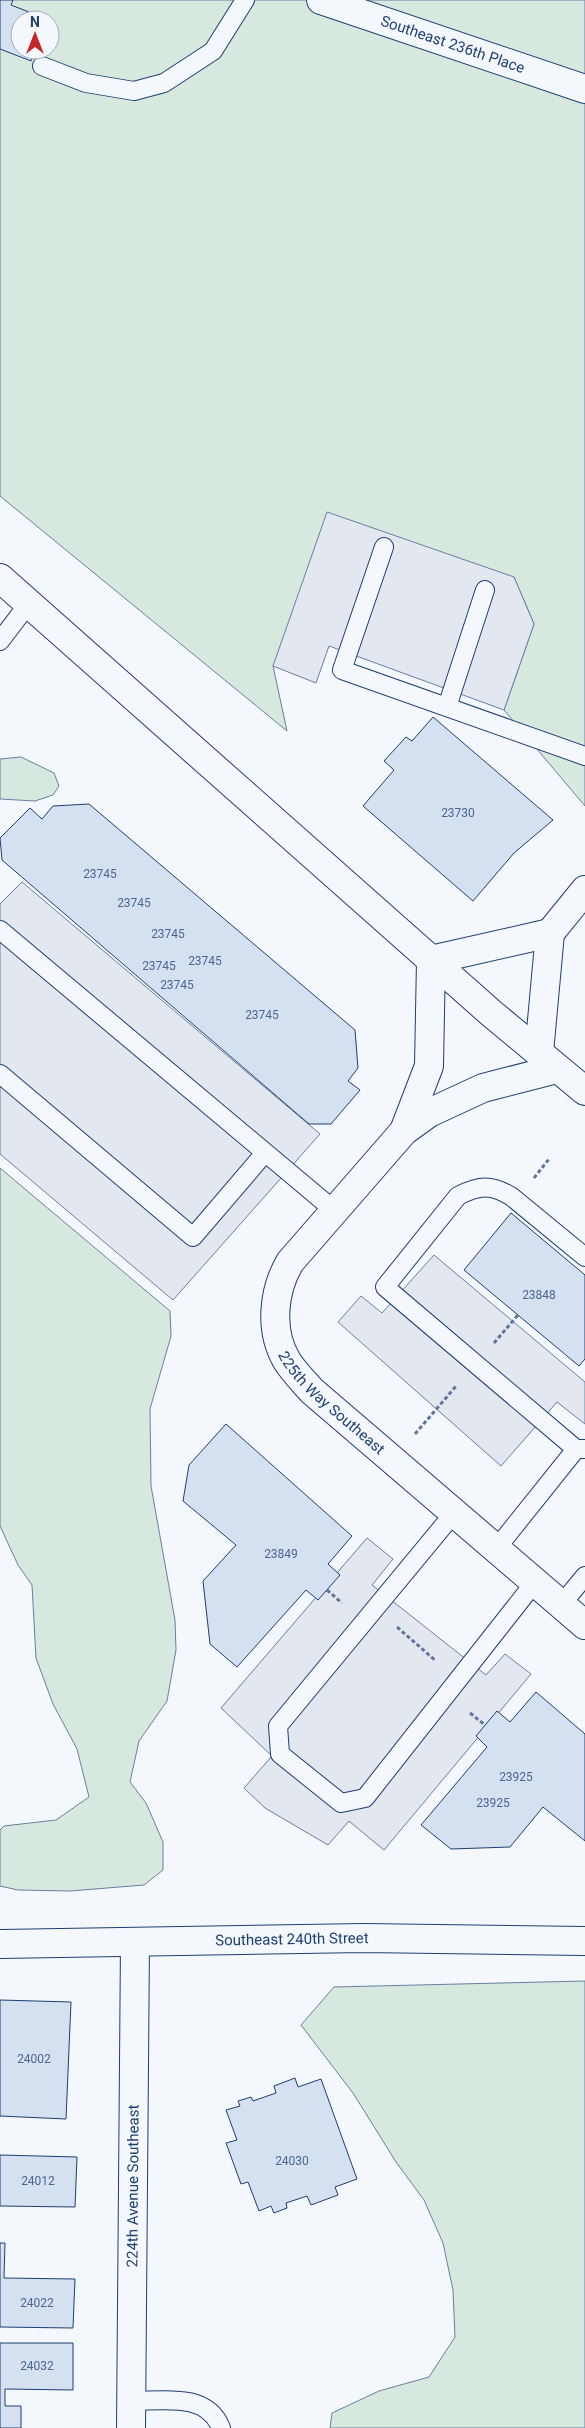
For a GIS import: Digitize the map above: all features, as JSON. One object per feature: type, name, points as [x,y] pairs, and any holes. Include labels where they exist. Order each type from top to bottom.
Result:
[{"type":"street","name":"Southeast 236th Place","points":[[321,0],[585,90]]},
{"type":"street","points":[[0,578],[431,960],[585,1091]]},
{"type":"street","points":[[431,960],[550,933],[585,890]]},
{"type":"street","points":[[548,1061],[550,933]]},
{"type":"street","points":[[404,1131],[429,1066],[431,960]]},
{"type":"street","points":[[404,1131],[429,1113],[456,1099],[548,1061]]},
{"type":"street","name":"225th Way Southeast","points":[[404,1131],[290,1262],[282,1276],[275,1309],[278,1342],[287,1361],[312,1391],[585,1625]]},
{"type":"street","name":"Southeast 240th Street","points":[[0,1944],[364,1938],[585,1942]]},
{"type":"street","name":"224th Avenue Southeast","points":[[131,2428],[135,1942]]},
{"type":"lane","points":[[42,66],[86,83],[134,91],[164,84],[213,51],[245,0]]},
{"type":"lane","points":[[384,547],[342,670],[585,756]]},
{"type":"lane","points":[[447,707],[485,590]]},
{"type":"lane","points":[[0,641],[29,603]]},
{"type":"lane","points":[[0,930],[264,1154],[335,1211]]},
{"type":"lane","points":[[0,1074],[193,1237],[264,1154]]},
{"type":"lane","points":[[496,1549],[580,1449],[385,1287],[458,1196],[472,1189],[487,1186],[500,1189],[512,1197],[585,1257]]},
{"type":"lane","points":[[454,1513],[278,1726],[280,1754],[341,1803],[365,1798],[535,1582]]},
{"type":"lane","points":[[561,1605],[585,1576]]},
{"type":"lane","points":[[131,2400],[184,2401],[203,2405],[216,2416],[221,2428]]},
{"type":"path","points":[[327,1590],[345,1607],[394,1624],[447,1671],[464,1708],[485,1725]]},
{"type":"shaded area","points":[[0,0],[585,0],[585,806],[504,710],[534,624],[514,577],[273,666],[287,731],[0,496]]},
{"type":"shaded area","points":[[327,512],[514,577],[534,624],[504,710],[329,646],[316,683],[273,666]]},
{"type":"shaded area","points":[[21,757],[54,773],[59,786],[53,795],[35,801],[0,799],[0,759]]},
{"type":"shaded area","points":[[22,882],[320,1134],[173,1300],[0,1154],[0,904]]},
{"type":"shaded area","points":[[0,1168],[170,1311],[171,1336],[150,1409],[151,1486],[175,1620],[176,1650],[167,1701],[139,1741],[130,1782],[146,1803],[163,1842],[163,1870],[144,1885],[70,1891],[18,1890],[0,1886],[0,1830],[4,1826],[56,1820],[89,1797],[77,1749],[53,1704],[36,1658],[32,1585],[18,1565],[0,1526]]},
{"type":"shaded area","points":[[434,1255],[585,1382],[585,1424],[557,1402],[501,1466],[338,1322],[361,1296],[382,1313]]},
{"type":"shaded area","points":[[367,1538],[393,1559],[372,1585],[486,1675],[505,1654],[531,1674],[384,1850],[349,1821],[328,1845],[265,1808],[244,1788],[272,1756],[221,1708]]},
{"type":"shaded area","points":[[585,1981],[585,2428],[330,2428],[332,2413],[379,2391],[429,2377],[455,2337],[453,2290],[443,2243],[424,2200],[396,2162],[353,2093],[301,2025],[334,1987]]},
{"type":"building","points":[[0,0],[13,0],[11,5],[24,10],[10,10],[10,53],[0,49]]},
{"type":"building","points":[[433,717],[553,820],[514,853],[473,901],[363,806],[394,770],[384,761],[406,737],[412,741]]},
{"type":"building","points":[[89,804],[355,1030],[358,1068],[348,1081],[360,1090],[331,1124],[309,1124],[2,860],[0,838],[30,808],[42,819],[53,806]]},
{"type":"building","points":[[511,1213],[585,1275],[585,1359],[579,1366],[464,1270]]},
{"type":"building","points":[[226,1424],[352,1536],[328,1564],[340,1575],[318,1600],[306,1590],[237,1667],[210,1644],[203,1581],[236,1545],[183,1501],[189,1465]]},
{"type":"building","points":[[536,1692],[585,1734],[585,1841],[543,1807],[510,1847],[451,1849],[421,1825],[487,1747],[476,1736],[497,1711],[510,1722]]},
{"type":"building","points":[[0,2000],[71,2002],[66,2119],[0,2116]]},
{"type":"building","points":[[295,2078],[298,2087],[321,2079],[357,2179],[335,2187],[338,2195],[311,2205],[307,2196],[286,2203],[287,2208],[274,2213],[271,2206],[259,2211],[248,2182],[241,2184],[226,2143],[237,2140],[226,2110],[240,2106],[238,2101],[251,2097],[253,2101],[276,2093],[274,2086]]},
{"type":"building","points":[[0,2155],[77,2157],[75,2207],[0,2206]]},
{"type":"building","points":[[0,2243],[5,2243],[4,2278],[75,2279],[73,2328],[0,2327]]},
{"type":"building","points":[[0,2343],[73,2343],[73,2390],[5,2389],[5,2406],[21,2406],[21,2428],[0,2428]]}]
